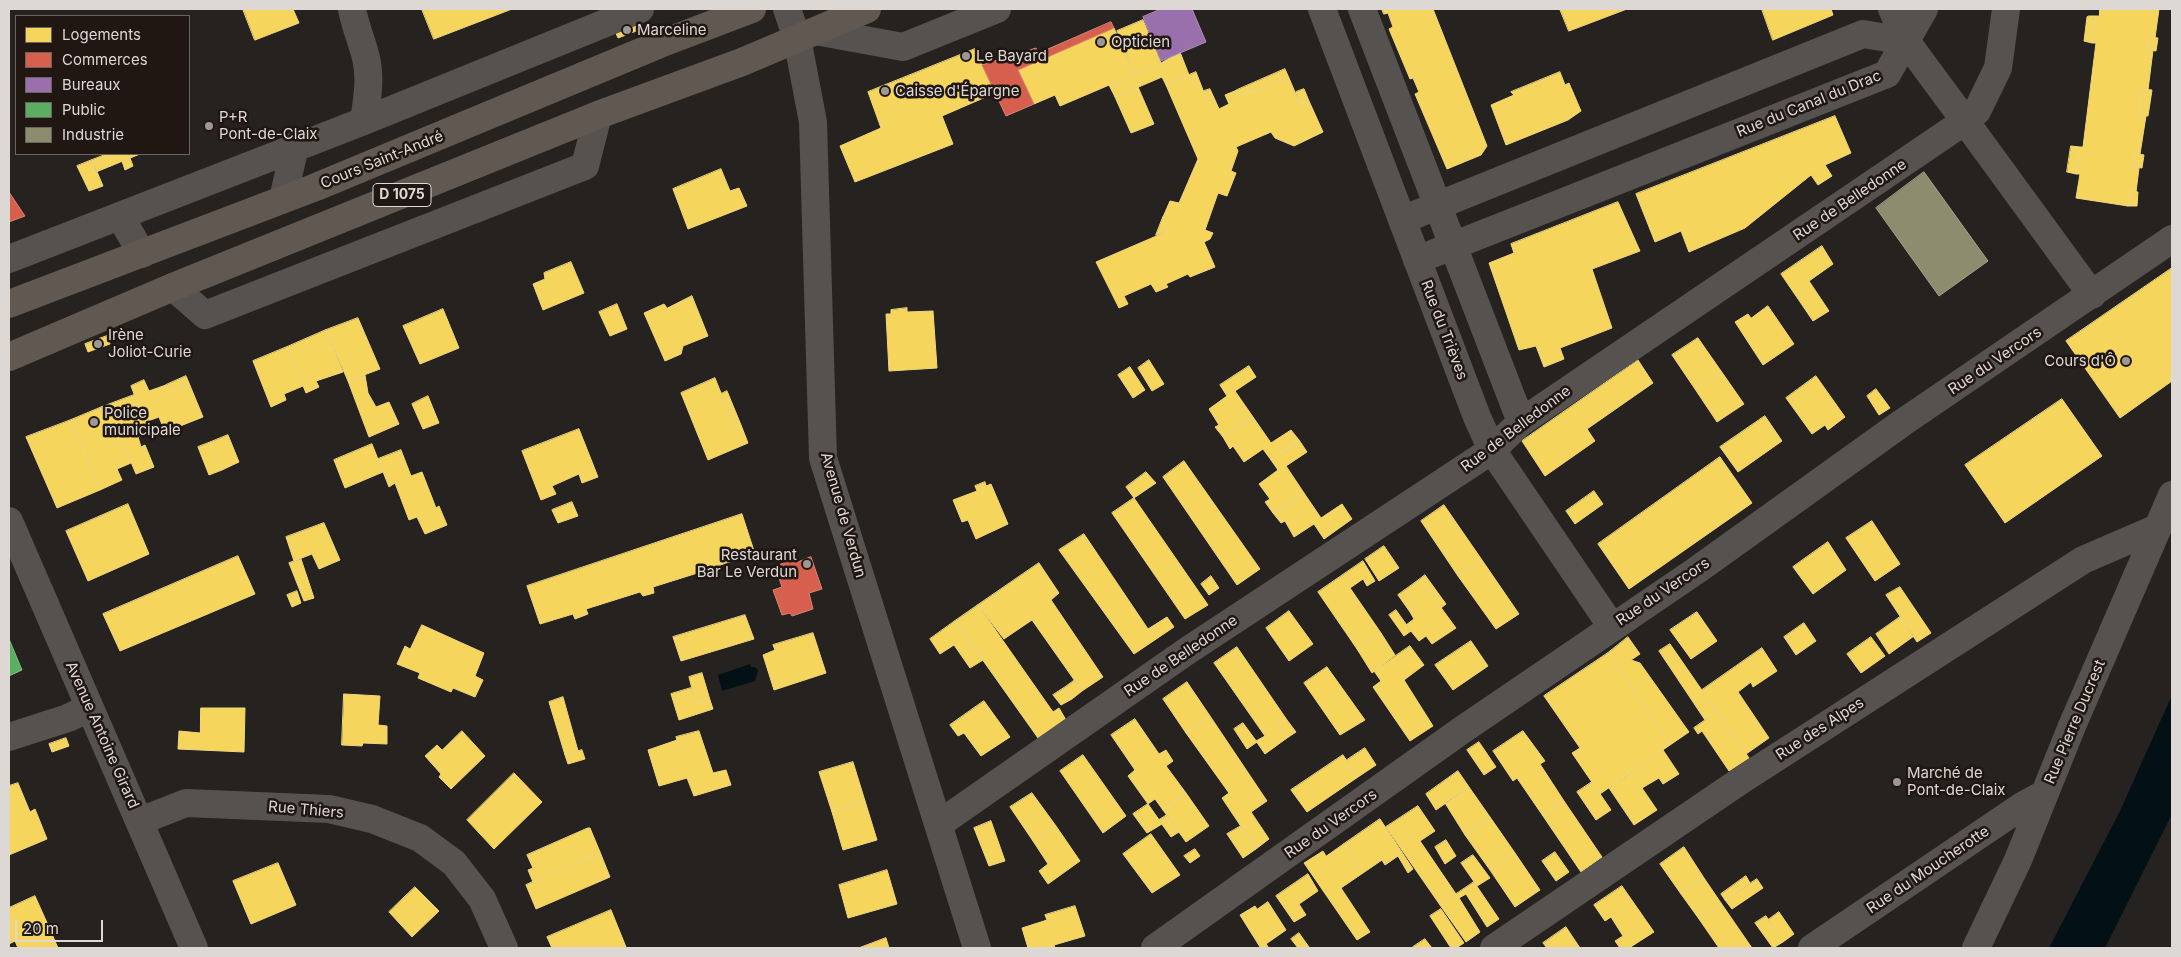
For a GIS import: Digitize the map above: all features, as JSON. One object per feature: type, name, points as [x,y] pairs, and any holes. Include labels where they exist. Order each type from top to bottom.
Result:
[{"type":"main road","name":"Cours Saint-André","points":[[9,304],[283,199],[752,9]]},
{"type":"main road","name":"D 1075","points":[[9,357],[173,287],[598,115],[710,74],[867,9]]},
{"type":"street","points":[[352,9],[355,28],[366,58],[368,75],[364,120]]},
{"type":"street","points":[[9,259],[364,120],[640,9]]},
{"type":"street","name":"Avenue de Verdun","points":[[787,9],[806,35],[812,122],[823,458],[977,948]]},
{"type":"street","points":[[806,35],[903,46],[997,9]]},
{"type":"street","name":"Rue du Trièves","points":[[1322,9],[1477,417],[1492,450],[1612,627]]},
{"type":"street","points":[[1362,9],[1521,422]]},
{"type":"street","points":[[1892,9],[1906,41],[2092,295]]},
{"type":"street","name":"Rue du Canal du Drac","points":[[1417,260],[1887,74],[1924,9]]},
{"type":"street","name":"Rue de Belledonne","points":[[939,824],[1187,651],[1492,450],[1521,422],[1965,121],[1977,111],[1998,68],[2006,9]]},
{"type":"street","points":[[1402,220],[1864,34],[1906,41]]},
{"type":"street","points":[[173,287],[205,315],[585,166],[598,115]]},
{"type":"street","points":[[283,199],[295,146]]},
{"type":"street","points":[[120,216],[142,254]]},
{"type":"street","name":"Rue du Vercors","points":[[1156,948],[1462,730],[1697,570],[1902,423],[2172,239]]},
{"type":"street","name":"Rue Pierre Ducrest","points":[[1976,948],[2018,860],[2044,794],[2172,495]]},
{"type":"street","name":"Avenue Antoine Girard","points":[[9,521],[194,948]]},
{"type":"street","name":"Rue des Alpes","points":[[1494,948],[1743,779],[2083,560],[2158,528]]},
{"type":"street","points":[[9,736],[68,718],[89,708]]},
{"type":"street","name":"Rue du Moucherotte","points":[[1812,948],[2022,806],[2044,794]]},
{"type":"street","name":"Rue Thiers","points":[[140,821],[186,803],[329,809],[372,818],[420,838],[454,863],[482,899],[504,948]]},
{"type":"shaded area","points":[[750,664],[751,667],[755,667],[758,670],[755,681],[722,691],[718,675]]},
{"type":"shaded area","points":[[2172,695],[2172,814],[2105,948],[2049,948],[2120,811]]},
{"type":"building: Logements","points":[[243,9],[293,9],[299,23],[255,40]]},
{"type":"building: Logements","points":[[422,9],[512,9],[434,39]]},
{"type":"building: Logements","points":[[1382,9],[1433,9],[1487,146],[1481,155],[1447,169],[1415,94],[1419,92],[1413,78],[1410,79],[1389,29],[1393,27],[1388,13],[1384,14]]},
{"type":"building: Logements","points":[[1560,9],[1627,9],[1569,31]]},
{"type":"building: Logements","points":[[1762,9],[1831,9],[1833,15],[1773,40]]},
{"type":"building: Logements","points":[[2100,9],[2159,9],[2155,38],[2149,37],[2148,50],[2153,50],[2148,90],[2142,89],[2139,115],[2146,116],[2140,154],[2135,153],[2133,167],[2139,168],[2136,192],[2131,191],[2128,206],[2076,198],[2080,174],[2076,174],[2080,147],[2083,147],[2096,43],[2092,43],[2096,16],[2099,16]]},
{"type":"building: Logements","points":[[2096,16],[2092,43],[2084,41],[2087,17]]},
{"type":"building: Logements","points":[[1143,20],[1161,63],[1135,74],[1117,31]]},
{"type":"building: Logements","name":"Marceline","points":[[637,23],[639,30],[618,38],[615,31]]},
{"type":"building: Logements","points":[[1114,28],[1135,74],[1060,106],[1055,95],[1034,104],[1018,70]]},
{"type":"building: Logements","points":[[2149,37],[2158,38],[2156,51],[2148,50]]},
{"type":"building: Logements","points":[[975,49],[995,93],[942,116],[953,144],[855,182],[840,146],[881,128],[868,92]]},
{"type":"building: Logements","points":[[1180,52],[1189,75],[1166,85],[1162,77],[1115,97],[1109,85],[1161,63]]},
{"type":"building: Logements","points":[[1285,69],[1289,78],[1241,96],[1237,90]]},
{"type":"building: Logements","points":[[1196,72],[1208,103],[1215,100],[1219,109],[1229,104],[1225,95],[1237,90],[1241,96],[1252,91],[1253,93],[1289,78],[1300,104],[1309,101],[1323,132],[1294,146],[1275,138],[1271,132],[1236,147],[1238,151],[1231,171],[1236,173],[1227,196],[1218,193],[1205,230],[1213,233],[1210,239],[1204,242],[1215,267],[1190,277],[1188,274],[1166,284],[1168,287],[1156,292],[1151,284],[1124,296],[1128,304],[1119,308],[1096,262],[1168,231],[1163,217],[1170,201],[1179,203],[1198,159],[1166,85]]},
{"type":"building: Logements","points":[[1560,72],[1565,85],[1569,83],[1581,111],[1568,120],[1506,145],[1491,105],[1514,95],[1511,92]]},
{"type":"building: Logements","points":[[1138,87],[1154,124],[1131,133],[1115,97]]},
{"type":"building: Logements","points":[[1210,89],[1215,100],[1208,103],[1204,91]]},
{"type":"building: Logements","points":[[1304,89],[1309,101],[1300,104],[1296,92]]},
{"type":"building: Logements","points":[[2142,89],[2152,90],[2148,116],[2139,115]]},
{"type":"building: Logements","points":[[1835,116],[1851,153],[1825,165],[1832,176],[1818,185],[1811,175],[1745,228],[1689,252],[1681,231],[1655,242],[1636,194]]},
{"type":"building: Logements","points":[[2071,146],[2080,147],[2076,174],[2067,172]]},
{"type":"building: Logements","points":[[2135,153],[2144,155],[2142,168],[2133,167]]},
{"type":"building: Logements","points":[[104,155],[138,155],[96,172],[92,160]]},
{"type":"building: Logements","points":[[130,158],[133,166],[125,170],[122,161]]},
{"type":"building: Logements","points":[[92,160],[103,186],[89,191],[77,166]]},
{"type":"building: Logements","points":[[721,169],[730,191],[739,188],[747,206],[688,229],[673,189]]},
{"type":"building: Logements","points":[[2131,191],[2138,192],[2137,206],[2128,206]]},
{"type":"building: Logements","points":[[1618,202],[1640,251],[1592,269],[1612,328],[1560,348],[1564,359],[1544,367],[1536,346],[1519,350],[1489,263],[1514,253],[1511,244]]},
{"type":"building: Logements","points":[[1163,217],[1168,231],[1156,235]]},
{"type":"building: Logements","points":[[1822,246],[1833,264],[1809,281],[1829,311],[1813,321],[1781,274]]},
{"type":"building: Logements","points":[[571,262],[584,293],[543,310],[533,284],[545,279],[544,273]]},
{"type":"building: Logements","name":"Cours d'Ô","points":[[2172,268],[2172,381],[2120,418],[2066,341]]},
{"type":"building: Logements","points":[[692,296],[708,336],[683,346],[681,354],[665,361],[644,313],[664,304],[667,308]]},
{"type":"building: Logements","points":[[617,304],[627,329],[610,336],[599,312]]},
{"type":"building: Logements","points":[[1768,306],[1794,344],[1763,365],[1735,322],[1748,314],[1751,318]]},
{"type":"building: Logements","points":[[907,308],[907,312],[933,311],[937,368],[889,371],[886,314],[891,314],[891,310]]},
{"type":"building: Logements","points":[[443,309],[459,348],[420,364],[403,326]]},
{"type":"building: Logements","points":[[358,318],[380,369],[348,381],[326,330]]},
{"type":"building: Logements","points":[[326,330],[343,372],[316,381],[319,387],[306,393],[287,347]]},
{"type":"building: Logements","name":"Irène Joliot-Curie","points":[[107,336],[110,344],[88,352],[85,344]]},
{"type":"building: Logements","points":[[1698,338],[1721,371],[1695,389],[1672,355]]},
{"type":"building: Logements","points":[[287,347],[303,386],[284,394],[286,400],[271,407],[253,361]]},
{"type":"building: Logements","points":[[1149,360],[1164,384],[1152,391],[1138,368]]},
{"type":"building: Logements","points":[[1638,360],[1653,383],[1587,429],[1595,441],[1545,476],[1522,441]]},
{"type":"building: Logements","points":[[1249,366],[1256,377],[1235,391],[1253,417],[1223,437],[1215,427],[1219,425],[1209,409],[1227,396],[1220,385]]},
{"type":"building: Logements","points":[[1130,367],[1145,390],[1133,398],[1118,375]]},
{"type":"building: Logements","points":[[1721,371],[1744,404],[1717,422],[1695,389]]},
{"type":"building: Logements","points":[[365,375],[368,393],[376,407],[389,402],[399,424],[369,437],[348,381]]},
{"type":"building: Logements","points":[[186,376],[189,383],[169,392],[166,385]]},
{"type":"building: Logements","points":[[1816,376],[1845,417],[1828,430],[1825,425],[1812,434],[1786,398]]},
{"type":"building: Logements","points":[[715,378],[735,428],[741,425],[748,443],[708,460],[681,393]]},
{"type":"building: Logements","points":[[144,380],[149,391],[166,385],[169,392],[189,383],[203,417],[165,432],[159,417],[145,422],[131,386]]},
{"type":"building: Logements","points":[[1876,389],[1890,408],[1879,415],[1867,396]]},
{"type":"building: Logements","points":[[727,391],[741,425],[735,428],[721,394]]},
{"type":"building: Logements","points":[[134,395],[150,432],[138,437],[141,447],[145,445],[154,467],[136,474],[123,443],[117,446],[102,407]]},
{"type":"building: Logements","points":[[428,396],[439,423],[423,429],[412,404]]},
{"type":"building: Logements","points":[[2062,399],[2102,456],[2005,523],[1965,465]]},
{"type":"building: Logements","points":[[102,407],[117,446],[123,443],[131,463],[117,469],[122,480],[100,490],[71,420]]},
{"type":"building: Logements","points":[[1765,416],[1782,441],[1738,472],[1720,447]]},
{"type":"building: Logements","points":[[1253,417],[1271,443],[1291,430],[1299,440],[1271,460],[1263,449],[1244,462],[1233,446],[1230,449],[1223,437]]},
{"type":"building: Logements","points":[[71,420],[100,490],[57,508],[26,437]]},
{"type":"building: Logements","points":[[579,429],[598,477],[582,483],[579,474],[552,486],[556,494],[541,500],[522,451]]},
{"type":"building: Logements","points":[[228,435],[239,462],[222,470],[211,442]]},
{"type":"building: Logements","points":[[1299,440],[1307,452],[1286,466],[1304,493],[1273,513],[1265,502],[1270,499],[1259,484],[1278,470],[1271,460]]},
{"type":"building: Logements","points":[[211,442],[222,470],[209,475],[198,447]]},
{"type":"building: Logements","points":[[372,444],[383,472],[345,488],[334,460]]},
{"type":"building: Logements","points":[[401,450],[411,476],[422,472],[436,508],[439,506],[447,525],[425,534],[417,517],[409,520],[395,483],[389,487],[378,459]]},
{"type":"building: Logements","points":[[1720,457],[1752,503],[1629,589],[1598,544]]},
{"type":"building: Logements","points":[[1184,461],[1260,569],[1237,585],[1163,477]]},
{"type":"building: Logements","points":[[1146,472],[1156,483],[1134,498],[1126,487]]},
{"type":"building: Logements","points":[[985,482],[986,486],[991,484],[1008,524],[976,539],[968,520],[962,522],[953,500],[977,491],[975,486]]},
{"type":"building: Logements","points":[[1594,491],[1603,504],[1575,524],[1566,511]]},
{"type":"building: Logements","points":[[1304,493],[1321,518],[1342,504],[1352,519],[1324,539],[1314,524],[1294,537],[1285,521],[1281,523],[1273,513]]},
{"type":"building: Logements","points":[[1134,498],[1208,605],[1185,619],[1112,513]]},
{"type":"building: Logements","points":[[572,502],[578,516],[558,523],[552,510]]},
{"type":"building: Logements","points":[[128,504],[149,554],[88,581],[66,531]]},
{"type":"building: Logements","points":[[1444,505],[1482,560],[1458,576],[1421,521]]},
{"type":"building: Logements","points":[[742,514],[755,554],[720,565],[721,570],[709,574],[707,570],[653,587],[654,593],[643,596],[640,592],[586,609],[588,614],[575,619],[573,614],[540,624],[527,586]]},
{"type":"building: Logements","points":[[1872,521],[1900,564],[1875,581],[1846,538]]},
{"type":"building: Logements","points":[[324,523],[340,560],[319,569],[312,554],[294,561],[286,537]]},
{"type":"building: Logements","points":[[1084,534],[1148,629],[1167,617],[1174,627],[1134,654],[1059,550]]},
{"type":"building: Logements","points":[[1828,542],[1846,570],[1813,594],[1793,567]]},
{"type":"building: Logements","points":[[1384,546],[1399,568],[1379,581],[1365,559]]},
{"type":"building: Logements","points":[[238,556],[255,594],[120,651],[103,614]]},
{"type":"building: Logements","points":[[301,559],[314,598],[304,601],[289,563]]},
{"type":"building: Logements","points":[[1482,560],[1519,614],[1496,629],[1458,576]]},
{"type":"building: Logements","points":[[1363,561],[1375,581],[1367,586],[1363,579],[1350,588],[1381,633],[1357,649],[1318,592]]},
{"type":"building: Logements","points":[[1039,563],[1059,593],[1051,600],[1103,677],[1082,691],[1032,620],[1004,639],[978,605]]},
{"type":"building: Logements","points":[[1425,575],[1446,604],[1441,608],[1420,579]]},
{"type":"building: Logements","points":[[1211,576],[1219,588],[1209,595],[1201,584]]},
{"type":"building: Logements","points":[[1420,579],[1456,628],[1432,644],[1426,636],[1419,641],[1406,625],[1414,619],[1410,612],[1416,607],[1405,590]]},
{"type":"building: Logements","points":[[1900,587],[1931,633],[1917,642],[1886,595]]},
{"type":"building: Logements","points":[[1405,590],[1416,607],[1410,612],[1398,595]]},
{"type":"building: Logements","points":[[297,591],[301,603],[292,607],[287,595]]},
{"type":"building: Logements","points":[[978,605],[1053,712],[1059,708],[1066,720],[1038,738],[955,621]]},
{"type":"building: Logements","points":[[1396,610],[1411,631],[1404,636],[1389,615]]},
{"type":"building: Logements","points":[[1289,611],[1313,644],[1289,661],[1266,628]]},
{"type":"building: Logements","points":[[1697,612],[1717,641],[1691,659],[1670,630]]},
{"type":"building: Logements","points":[[745,615],[754,639],[681,661],[673,637]]},
{"type":"building: Logements","points":[[1900,617],[1914,636],[1889,654],[1876,634]]},
{"type":"building: Logements","points":[[955,621],[983,660],[970,668],[954,645],[940,654],[930,639]]},
{"type":"building: Logements","points":[[1804,623],[1816,641],[1796,655],[1784,637]]},
{"type":"building: Logements","points":[[422,625],[484,653],[475,676],[483,680],[475,697],[453,688],[451,692],[418,678],[420,673],[397,664],[405,646],[410,649]]},
{"type":"building: Logements","points":[[813,633],[826,673],[774,690],[763,655],[775,650],[773,645]]},
{"type":"building: Logements","points":[[1381,633],[1395,655],[1372,673],[1357,649]]},
{"type":"building: Logements","points":[[1628,637],[1640,654],[1631,660],[1640,663],[1689,732],[1670,745],[1608,653]]},
{"type":"building: Logements","points":[[1871,637],[1885,656],[1861,673],[1847,654]]},
{"type":"building: Logements","points":[[1471,641],[1488,666],[1453,690],[1435,665]]},
{"type":"building: Logements","points":[[1670,644],[1717,712],[1705,720],[1659,651]]},
{"type":"building: Logements","points":[[1410,646],[1424,665],[1404,680],[1433,726],[1410,741],[1373,687],[1381,681],[1374,671]]},
{"type":"building: Logements","points":[[1237,647],[1287,720],[1279,725],[1287,738],[1265,754],[1256,741],[1265,736],[1214,663]]},
{"type":"building: Logements","points":[[1762,648],[1777,671],[1753,687],[1751,682],[1738,692],[1769,738],[1746,754],[1702,690]]},
{"type":"building: Logements","points":[[1608,653],[1670,745],[1600,794],[1572,753],[1580,748],[1544,696]]},
{"type":"building: Logements","points":[[1327,667],[1365,720],[1340,735],[1304,683]]},
{"type":"building: Logements","points":[[702,673],[710,700],[696,704],[689,677]]},
{"type":"building: Logements","points":[[1075,680],[1082,691],[1072,699],[1064,688]]},
{"type":"building: Logements","points":[[1187,682],[1210,716],[1186,733],[1163,699]]},
{"type":"building: Logements","points":[[691,688],[696,704],[710,700],[713,709],[679,720],[671,694]]},
{"type":"building: Logements","points":[[1064,688],[1072,699],[1061,705],[1053,695]]},
{"type":"building: Logements","points":[[344,694],[380,696],[378,725],[387,726],[387,744],[363,743],[362,746],[342,745]]},
{"type":"building: Logements","points":[[563,697],[578,751],[565,755],[549,702]]},
{"type":"building: Logements","points":[[984,701],[1010,737],[981,756],[964,733],[958,736],[950,725]]},
{"type":"building: Logements","points":[[201,708],[245,708],[244,752],[178,749],[179,731],[200,733]]},
{"type":"building: Logements","points":[[1717,712],[1749,758],[1729,771],[1702,731],[1698,734],[1694,728]]},
{"type":"building: Logements","points":[[1210,716],[1267,801],[1251,812],[1269,839],[1256,849],[1222,798],[1229,793],[1186,733]]},
{"type":"building: Logements","points":[[1135,719],[1159,754],[1166,750],[1173,761],[1166,766],[1186,793],[1163,810],[1155,799],[1148,804],[1128,776],[1135,770],[1111,735]]},
{"type":"building: Logements","points":[[1287,720],[1296,732],[1287,738],[1279,725]]},
{"type":"building: Logements","points":[[1243,723],[1257,742],[1247,749],[1234,729]]},
{"type":"building: Logements","points":[[462,731],[485,756],[451,789],[439,777],[441,774],[425,756],[437,745],[442,750]]},
{"type":"building: Logements","points":[[699,731],[713,773],[726,770],[731,785],[694,796],[687,778],[659,786],[648,750],[677,740],[676,737]]},
{"type":"building: Logements","points":[[1523,731],[1545,761],[1540,764],[1564,801],[1543,816],[1517,778],[1513,781],[1493,751]]},
{"type":"building: Logements","points":[[66,738],[69,746],[52,752],[49,744]]},
{"type":"building: Logements","points":[[1479,742],[1496,767],[1484,775],[1467,750]]},
{"type":"building: Logements","points":[[1365,748],[1376,765],[1358,777],[1347,760]]},
{"type":"building: Logements","points":[[582,750],[585,759],[568,764],[565,755]]},
{"type":"building: Logements","points":[[1663,750],[1679,774],[1663,784],[1659,778],[1642,788],[1657,810],[1634,825],[1609,788]]},
{"type":"building: Logements","points":[[1083,755],[1126,816],[1103,833],[1060,771]]},
{"type":"building: Logements","points":[[1343,755],[1358,777],[1307,812],[1291,790]]},
{"type":"building: Logements","points":[[853,762],[865,801],[832,812],[819,772]]},
{"type":"building: Logements","points":[[1458,771],[1469,787],[1436,810],[1426,794]]},
{"type":"building: Logements","points":[[514,773],[542,802],[494,849],[467,820]]},
{"type":"building: Logements","points":[[1592,782],[1611,810],[1596,820],[1577,792]]},
{"type":"building: Logements","points":[[18,783],[30,812],[35,809],[47,839],[9,855],[9,786]]},
{"type":"building: Logements","points":[[1469,787],[1490,817],[1465,835],[1445,803]]},
{"type":"building: Logements","points":[[1032,793],[1056,826],[1033,841],[1010,807]]},
{"type":"building: Logements","points":[[1186,793],[1209,826],[1186,842],[1163,810]]},
{"type":"building: Logements","points":[[865,801],[877,840],[843,850],[832,812]]},
{"type":"building: Logements","points":[[1564,801],[1602,857],[1581,872],[1543,816]]},
{"type":"building: Logements","points":[[1148,804],[1162,824],[1147,833],[1133,814]]},
{"type":"building: Logements","points":[[1418,806],[1435,831],[1420,841],[1456,894],[1440,905],[1386,827]]},
{"type":"building: Logements","points":[[1167,815],[1179,832],[1171,837],[1159,820]]},
{"type":"building: Logements","points":[[1490,817],[1515,853],[1490,870],[1465,835]]},
{"type":"building: Logements","points":[[1380,819],[1413,869],[1408,873],[1398,856],[1385,865],[1382,860],[1363,873],[1344,844]]},
{"type":"building: Logements","points":[[991,821],[1005,861],[989,866],[974,828]]},
{"type":"building: Logements","points":[[1056,826],[1080,861],[1048,884],[1039,871],[1048,864],[1033,841]]},
{"type":"building: Logements","points":[[1241,826],[1256,849],[1243,858],[1227,834]]},
{"type":"building: Logements","points":[[590,828],[600,852],[533,882],[528,870],[533,868],[527,855]]},
{"type":"building: Logements","points":[[1151,834],[1180,875],[1152,893],[1123,854]]},
{"type":"building: Logements","points":[[1446,840],[1456,856],[1445,864],[1435,847]]},
{"type":"building: Logements","points":[[1344,844],[1363,873],[1341,888],[1370,932],[1357,940],[1304,863],[1323,851],[1326,856]]},
{"type":"building: Logements","points":[[1684,847],[1704,878],[1681,894],[1660,864]]},
{"type":"building: Logements","points":[[1195,849],[1200,856],[1190,863],[1184,856]]},
{"type":"building: Logements","points":[[600,852],[610,877],[536,909],[526,885]]},
{"type":"building: Logements","points":[[1555,852],[1569,872],[1556,881],[1542,861]]},
{"type":"building: Logements","points":[[1515,853],[1540,890],[1515,907],[1490,870]]},
{"type":"building: Logements","points":[[1473,855],[1490,878],[1477,886],[1461,863]]},
{"type":"building: Logements","points":[[278,863],[296,905],[251,924],[233,881]]},
{"type":"building: Logements","points":[[887,870],[897,904],[848,918],[839,885]]},
{"type":"building: Logements","points":[[1308,874],[1318,891],[1299,904],[1306,915],[1294,922],[1276,896]]},
{"type":"building: Logements","points":[[1746,876],[1750,883],[1725,900],[1721,894]]},
{"type":"building: Logements","points":[[1704,878],[1721,903],[1699,919],[1681,894]]},
{"type":"building: Logements","points":[[1757,879],[1763,888],[1732,909],[1725,900]]},
{"type":"building: Logements","points":[[1474,882],[1499,919],[1487,927],[1466,894],[1459,898],[1480,932],[1466,942],[1440,905]]},
{"type":"building: Logements","points":[[1622,886],[1654,932],[1629,948],[1620,948],[1615,941],[1623,936],[1611,917],[1605,921],[1594,905]]},
{"type":"building: Logements","points":[[415,887],[439,911],[412,937],[389,912]]},
{"type":"building: Logements","points":[[35,896],[58,948],[18,948],[15,941],[9,944],[9,908]]},
{"type":"building: Logements","points":[[1268,902],[1286,930],[1266,944],[1269,948],[1258,948],[1260,947],[1240,915],[1255,906],[1257,909]]},
{"type":"building: Logements","points":[[1721,903],[1752,948],[1719,948],[1699,919]]},
{"type":"building: Logements","points":[[1075,906],[1085,936],[1054,945],[1055,948],[1028,948],[1022,928],[1047,920],[1045,915]]},
{"type":"building: Logements","points":[[1441,909],[1464,943],[1456,948],[1451,948],[1430,916]]},
{"type":"building: Logements","points":[[611,910],[626,947],[552,948],[547,937]]},
{"type":"building: Logements","points":[[1779,912],[1794,934],[1783,942],[1768,920]]},
{"type":"building: Logements","points":[[1766,916],[1783,942],[1773,948],[1755,923]]},
{"type":"building: Logements","points":[[1566,927],[1580,948],[1547,948],[1543,943]]},
{"type":"building: Logements","points":[[1299,933],[1309,947],[1298,948],[1291,939]]},
{"type":"building: Logements","points":[[886,938],[889,948],[859,948]]},
{"type":"building: Logements","points":[[1425,939],[1432,948],[1413,947]]},
{"type":"building: Commerces","points":[[1111,22],[1114,28],[1018,70],[1034,104],[1006,116],[982,65],[1036,48],[1038,53]]},
{"type":"building: Commerces","points":[[9,192],[25,216],[9,222]]},
{"type":"building: Commerces","points":[[811,557],[822,589],[809,593],[813,609],[792,616],[790,613],[782,615],[773,590],[782,587],[775,566],[796,559],[797,562]]},
{"type":"building: Bureaux","points":[[1161,9],[1192,9],[1206,42],[1161,61],[1143,17]]},
{"type":"building: Public","points":[[9,639],[22,670],[9,676]]},
{"type":"building: Industrie","points":[[1924,172],[1988,261],[1939,296],[1876,208]]},
{"type":"place","name":"Marceline","points":[[627,30]]},
{"type":"place","name":"Opticien","points":[[1101,42]]},
{"type":"place","name":"Le Bayard","points":[[966,56]]},
{"type":"place","name":"Caisse d'Épargne","points":[[885,91]]},
{"type":"place","name":"P+R Pont-de-Claix","points":[[209,126]]},
{"type":"place","name":"Irène Joliot-Curie","points":[[98,344]]},
{"type":"place","name":"Cours d'Ô","points":[[2126,361]]},
{"type":"place","name":"Police municipale","points":[[94,422]]},
{"type":"place","name":"Restaurant Bar Le Verdun","points":[[807,564]]},
{"type":"place","name":"Marché de Pont-de-Claix","points":[[1897,782]]}]
